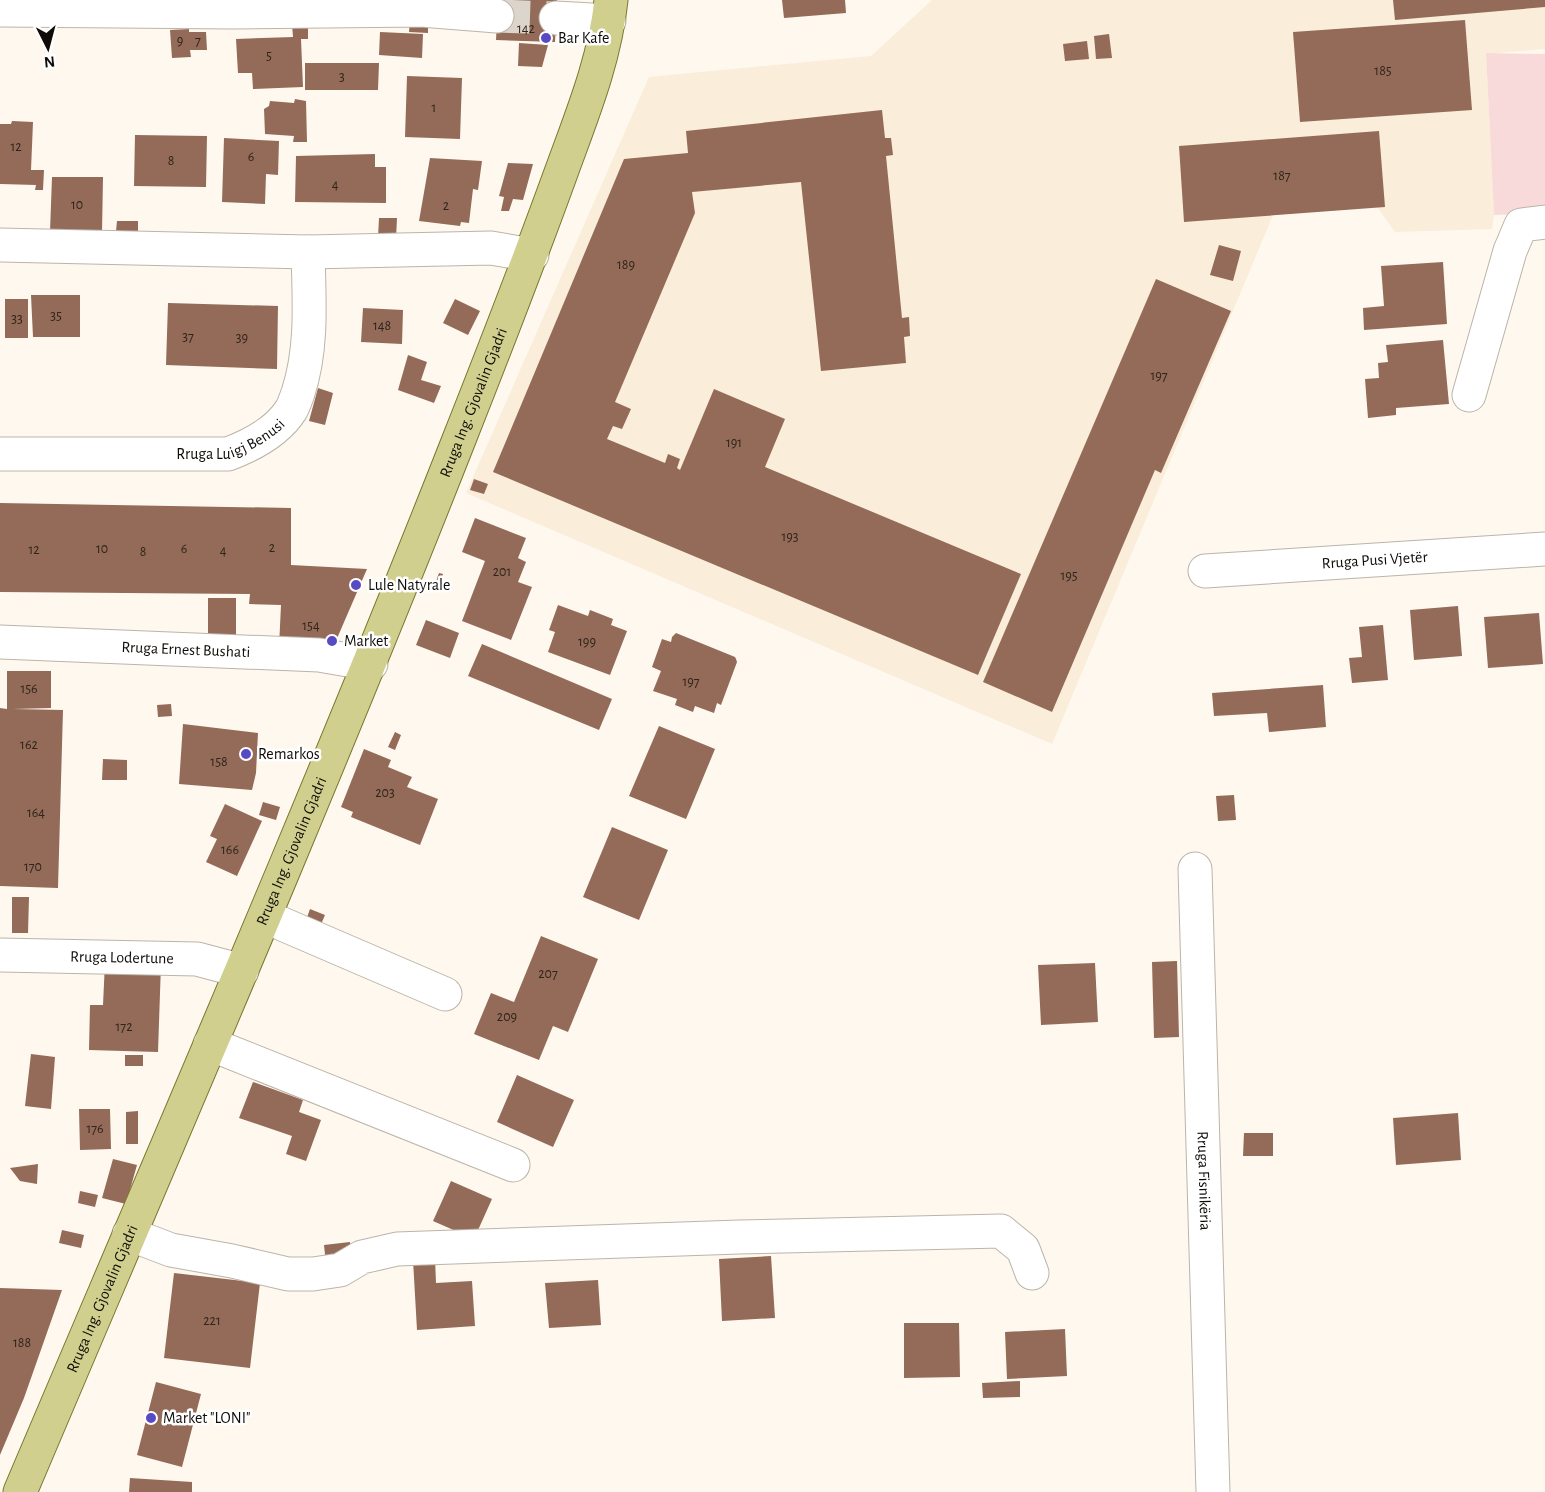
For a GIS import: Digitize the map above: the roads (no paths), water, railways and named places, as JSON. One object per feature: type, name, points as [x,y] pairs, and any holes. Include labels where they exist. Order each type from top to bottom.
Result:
[{"type":"main road","name":"Rruga Ing. Gjovalin Gjadri","points":[[20,1492],[266,917],[370,664],[532,255],[593,83],[610,10]]},
{"type":"street","points":[[0,10],[221,12],[421,10],[497,16]]},
{"type":"street","points":[[556,18],[610,10]]},
{"type":"street","points":[[1469,395],[1510,251],[1521,225],[1545,222]]},
{"type":"street","points":[[0,245],[308,252],[490,249],[532,255]]},
{"type":"street","name":"Rruga Luigj Benusi","points":[[0,454],[228,454],[250,446],[279,423],[292,409],[302,380],[309,344],[308,252]]},
{"type":"street","name":"Rruga Pusi Vjetër","points":[[1205,571],[1545,549]]},
{"type":"street","name":"Rruga Ernest Bushati","points":[[0,642],[319,655],[370,664]]},
{"type":"street","name":"Rruga Fisnikëria","points":[[1195,869],[1213,1492]]},
{"type":"street","points":[[266,917],[445,994]]},
{"type":"street","name":"Rruga Lodertune","points":[[0,955],[197,959],[242,971]]},
{"type":"street","points":[[210,1044],[513,1165]]},
{"type":"street","points":[[129,1234],[171,1250],[288,1274],[313,1274],[340,1270],[362,1257],[397,1250],[1001,1231],[1023,1249],[1032,1273]]},
{"type":"tunnel","points":[[497,16],[556,18]]},
{"type":"place","name":"Bar Kafe","points":[[546,38]]},
{"type":"place","name":"Lule Natyrale","points":[[356,585]]},
{"type":"place","name":"Market","points":[[332,641]]},
{"type":"place","name":"Remarkos","points":[[246,754]]},
{"type":"place","name":"Market \"LONI\"","points":[[151,1418]]}]
